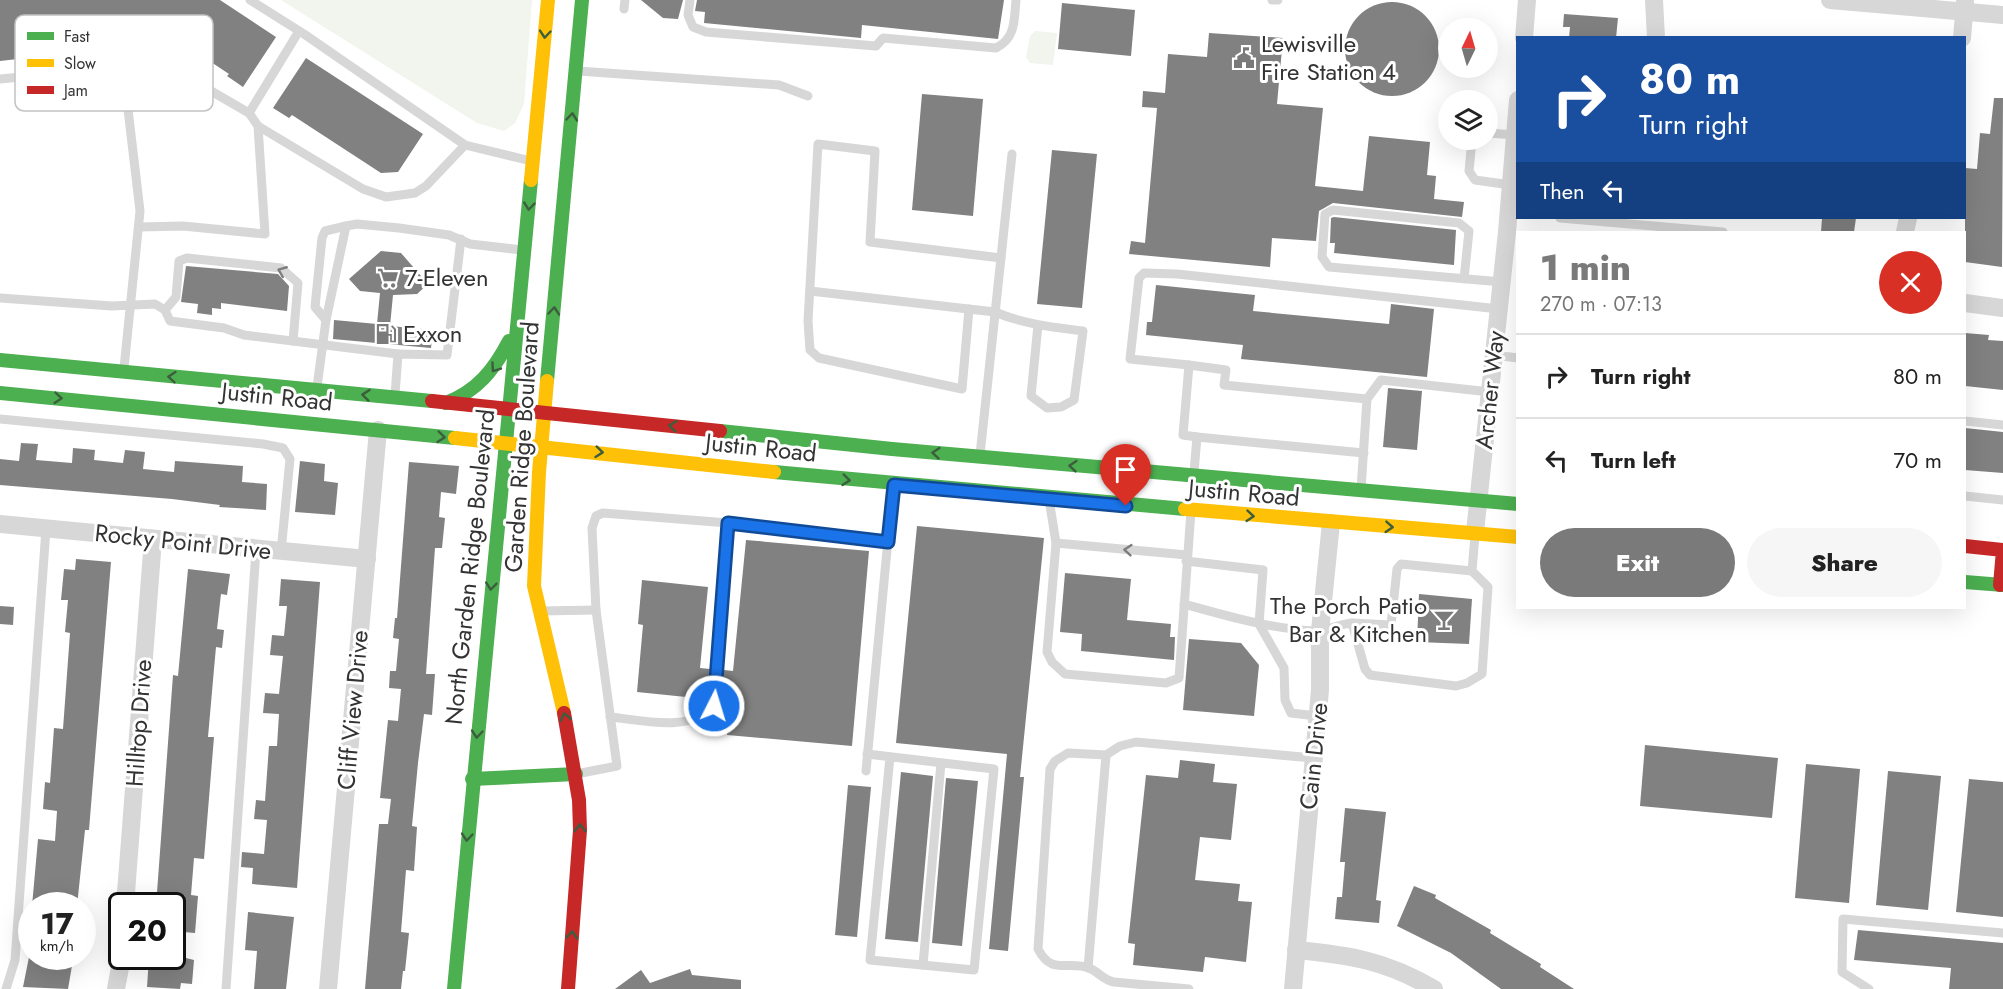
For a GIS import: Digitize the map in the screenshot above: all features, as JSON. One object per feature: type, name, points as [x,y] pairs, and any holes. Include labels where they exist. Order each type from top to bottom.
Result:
[{"type":"main road","name":"Garden Ridge Boulevard","points":[[548,0],[559,69],[545,412],[535,536],[534,586],[576,774],[580,830],[568,989]]},
{"type":"main road","name":"Garden Ridge Boulevard","points":[[534,156],[559,69],[578,49],[582,0]]},
{"type":"main road","name":"North Garden Ridge Boulevard","points":[[454,989],[472,779],[534,156]]},
{"type":"main road","points":[[446,403],[473,391],[493,372],[510,340],[518,315]]},
{"type":"main road","name":"Justin Road","points":[[0,360],[545,412],[893,467],[1049,499],[1361,491],[1516,504]]},
{"type":"main road","name":"Justin Road","points":[[0,393],[505,444],[893,467],[980,458],[1193,494],[1331,523],[1516,537]]},
{"type":"main road","points":[[1966,546],[2003,550],[2001,585],[1966,582]]},
{"type":"main road","points":[[472,779],[576,774]]},
{"type":"street","points":[[1524,36],[1527,0]]},
{"type":"street","points":[[1654,0],[1656,36]]},
{"type":"street","points":[[1830,0],[1965,6],[2003,15]]},
{"type":"street","points":[[1962,36],[1965,6]]},
{"type":"street","name":"Archer Way","points":[[1475,532],[1502,282],[1513,213],[1511,185],[1516,123]]},
{"type":"street","points":[[1966,303],[2003,308]]},
{"type":"street","name":"Cliff View Drive","points":[[328,989],[378,430]]},
{"type":"street","name":"Cain Drive","points":[[1293,989],[1320,690],[1320,632],[1331,523]]},
{"type":"street","name":"Rocky Point Drive","points":[[0,524],[367,559]]},
{"type":"street","name":"Hilltop Drive","points":[[126,892],[153,539]]},
{"type":"street","points":[[1296,950],[1349,955],[1377,961],[1406,972],[1434,989]]},
{"type":"street","points":[[116,989],[120,970]]},
{"type":"lane","points":[[250,0],[465,145],[534,156]]},
{"type":"lane","points":[[690,0],[688,15],[693,27],[706,32],[876,46],[883,38],[996,48],[1006,43],[1013,33],[1016,0]]},
{"type":"lane","points":[[1272,0],[1278,0]]},
{"type":"lane","points":[[249,113],[299,31]]},
{"type":"lane","points":[[559,69],[779,85],[808,96]]},
{"type":"lane","points":[[0,79],[15,78]]},
{"type":"lane","points":[[213,92],[249,113],[258,126],[363,189],[395,198],[415,193],[426,186],[465,145]]},
{"type":"lane","points":[[123,372],[132,306],[140,211],[128,111]]},
{"type":"lane","points":[[139,227],[183,226],[265,234],[258,126]]},
{"type":"lane","points":[[1498,134],[1515,135]]},
{"type":"lane","points":[[969,309],[962,388],[819,358],[810,350],[810,291],[818,144],[875,151],[870,242],[1001,258]]},
{"type":"lane","points":[[1471,150],[1469,171],[1475,180],[1511,185]]},
{"type":"lane","points":[[980,458],[1012,154]]},
{"type":"lane","points":[[1464,279],[1469,231],[1458,223],[1333,210],[1325,214],[1322,257],[1329,267],[1464,279],[1502,282]]},
{"type":"lane","points":[[1572,219],[1711,231]]},
{"type":"lane","points":[[326,320],[315,307],[322,238],[325,231],[357,224],[399,228],[461,239],[470,244],[524,251]]},
{"type":"lane","points":[[316,389],[326,320],[346,226]]},
{"type":"lane","points":[[0,298],[132,306],[155,304],[165,310],[170,321],[293,341],[398,354],[447,355],[461,239]]},
{"type":"lane","points":[[165,310],[176,297],[179,261],[187,258],[281,268],[298,283],[293,341]]},
{"type":"lane","points":[[1367,399],[1224,385],[1226,370],[1130,359],[1139,278],[1144,273],[1178,274],[1499,309]]},
{"type":"lane","points":[[810,291],[994,312],[1019,322],[1083,331],[1074,400],[1060,407],[1047,408],[1031,396],[1038,325]]},
{"type":"lane","points":[[395,398],[398,354]]},
{"type":"lane","points":[[1494,355],[1516,358]]},
{"type":"lane","points":[[1189,365],[1183,435],[1364,453]]},
{"type":"lane","points":[[1361,491],[1367,399],[1381,380],[1490,392]]},
{"type":"lane","points":[[0,419],[283,448],[290,459],[281,552]]},
{"type":"lane","points":[[1966,421],[2003,425]]},
{"type":"lane","points":[[1049,499],[1056,543],[1047,652],[1052,662],[1065,674],[1166,683],[1179,678],[1186,558],[1197,437]]},
{"type":"lane","points":[[866,771],[893,467]]},
{"type":"lane","points":[[1966,496],[2003,500]]},
{"type":"lane","points":[[576,774],[617,766],[596,610],[592,528],[596,516],[603,513],[728,523],[888,542]]},
{"type":"lane","points":[[610,717],[671,723],[706,716],[714,706],[728,523]]},
{"type":"lane","points":[[6,989],[15,960],[46,529]]},
{"type":"lane","points":[[1472,571],[1475,532]]},
{"type":"lane","points":[[1056,543],[1186,558],[1263,570],[1259,624],[1284,668],[1286,700],[1291,712],[1317,716]]},
{"type":"lane","points":[[226,989],[256,550]]},
{"type":"lane","points":[[1184,604],[1259,624],[1320,632],[1336,624],[1352,623],[1391,625],[1396,569],[1401,564],[1472,571],[1488,587],[1482,674],[1467,683],[1456,686],[1370,675],[1365,669],[1352,623]]},
{"type":"lane","points":[[539,612],[596,610]]},
{"type":"lane","points":[[1189,989],[1114,982],[1105,980],[1088,968],[1053,965],[1043,960],[1038,949],[1050,770],[1055,761],[1068,753],[1106,755],[1120,746],[1136,742],[1313,758]]},
{"type":"lane","points":[[867,754],[994,769],[974,970],[870,960],[890,757]]},
{"type":"lane","points":[[1088,968],[1106,755]]},
{"type":"lane","points":[[923,965],[941,763]]},
{"type":"lane","points":[[1869,989],[1842,972],[1843,920],[2003,933]]},
{"type":"shaded area","points":[[281,0],[532,0],[524,104],[515,123],[504,131],[477,123]]},
{"type":"shaded area","points":[[1035,31],[1057,33],[1053,65],[1030,63],[1026,57],[1030,36]]},
{"type":"building","points":[[0,0],[220,0],[276,37],[243,87],[213,63],[213,15],[15,15],[15,59],[0,61]]},
{"type":"building","points":[[641,0],[683,0],[678,19],[663,18]]},
{"type":"building","points":[[697,0],[1004,0],[998,39],[862,25],[861,38],[704,23],[705,12],[695,11]]},
{"type":"building","points":[[1392,2],[1410,6],[1425,16],[1438,40],[1438,58],[1435,67],[1425,82],[1410,92],[1392,96],[1374,92],[1359,82],[1349,67],[1345,49],[1349,31],[1359,16],[1374,6]]},
{"type":"building","points":[[1062,3],[1135,10],[1131,56],[1058,49]]},
{"type":"building","points":[[1564,14],[1618,18],[1616,36],[1569,36],[1570,27],[1563,27]]},
{"type":"building","points":[[1209,33],[1283,38],[1277,104],[1323,108],[1315,186],[1363,191],[1369,136],[1430,142],[1427,175],[1436,176],[1434,199],[1464,202],[1462,217],[1333,203],[1319,211],[1316,241],[1272,238],[1270,267],[1129,254],[1131,241],[1145,243],[1157,108],[1142,107],[1143,91],[1165,93],[1168,54],[1207,57]]},
{"type":"building","points":[[306,58],[423,134],[398,172],[381,173],[292,115],[289,118],[273,108]]},
{"type":"building","points":[[922,94],[983,99],[973,216],[912,210]]},
{"type":"building","points":[[1994,98],[2003,98],[2002,267],[1966,262],[1966,168],[1977,169],[1980,133],[1990,134]]},
{"type":"building","points":[[1052,150],[1097,154],[1082,308],[1037,304]]},
{"type":"building","points":[[1331,218],[1456,230],[1454,265],[1334,253],[1335,243],[1330,243]]},
{"type":"building","points":[[1822,219],[1856,219],[1854,231],[1821,231]]},
{"type":"building","points":[[381,251],[401,253],[428,284],[417,294],[393,295],[390,326],[433,330],[431,348],[333,339],[334,320],[377,324],[380,293],[360,291],[349,279]]},
{"type":"building","points":[[186,266],[278,274],[289,286],[287,311],[221,303],[221,309],[212,308],[212,315],[197,313],[198,304],[181,302]]},
{"type":"building","points":[[1156,285],[1255,295],[1253,311],[1389,324],[1391,304],[1434,309],[1427,377],[1241,359],[1243,345],[1146,335],[1147,322],[1152,322]]},
{"type":"building","points":[[1966,333],[1989,335],[1988,340],[2003,341],[2003,390],[1966,386]]},
{"type":"building","points":[[1388,388],[1422,391],[1417,450],[1383,447]]},
{"type":"building","points":[[1966,428],[2003,432],[2003,473],[1966,470]]},
{"type":"building","points":[[21,443],[38,444],[36,460],[72,463],[73,448],[95,450],[94,460],[123,463],[125,450],[145,452],[143,469],[174,472],[175,461],[243,466],[242,482],[267,484],[266,510],[219,507],[220,505],[172,499],[0,485],[0,459],[19,461]]},
{"type":"building","points":[[300,461],[325,464],[324,481],[338,483],[335,515],[295,512]]},
{"type":"building","points":[[409,462],[459,466],[456,494],[441,492],[439,517],[445,518],[442,548],[435,548],[426,674],[435,674],[432,715],[424,714],[418,763],[412,826],[417,827],[414,871],[406,870],[401,932],[409,933],[405,971],[403,971],[401,989],[365,989],[379,824],[388,824],[391,799],[380,798],[388,720],[398,721],[401,689],[389,688],[390,671],[396,671],[399,639],[393,638],[395,618],[397,618]]},
{"type":"building","points":[[917,526],[1044,538],[1020,777],[1024,777],[1008,951],[989,949],[1007,754],[896,743]]},
{"type":"building","points":[[746,540],[869,551],[852,746],[727,735],[732,689],[722,688],[724,670],[733,671]]},
{"type":"building","points":[[76,559],[111,562],[89,830],[85,830],[78,892],[33,892],[38,839],[55,841],[57,811],[43,809],[45,782],[50,783],[54,728],[63,729],[70,633],[65,632],[68,600],[61,600],[64,569],[75,570]]},
{"type":"building","points":[[188,569],[230,574],[227,595],[221,594],[217,629],[224,630],[222,648],[216,647],[208,737],[214,737],[204,859],[194,858],[191,895],[198,896],[195,933],[186,932],[186,892],[157,892],[173,675],[178,676]]},
{"type":"building","points":[[1065,573],[1131,579],[1127,620],[1171,624],[1170,637],[1175,637],[1174,660],[1081,651],[1082,634],[1060,632]]},
{"type":"building","points":[[281,579],[320,582],[297,888],[252,884],[253,868],[241,867],[242,852],[264,854],[267,820],[254,819],[256,800],[265,801],[269,746],[277,746],[279,714],[263,713],[265,693],[279,694],[283,656],[270,655],[272,635],[284,636],[287,606],[279,606]]},
{"type":"building","points":[[642,580],[708,587],[700,668],[710,669],[709,687],[697,686],[696,698],[637,692],[643,625],[638,624]]},
{"type":"building","name":"The Porch Patio Bar & Kitchen","points":[[1419,594],[1472,599],[1469,644],[1417,642]]},
{"type":"building","points":[[0,606],[14,607],[13,625],[0,624]]},
{"type":"building","points":[[1189,639],[1241,643],[1259,665],[1254,716],[1183,710]]},
{"type":"building","points":[[1645,745],[1778,758],[1772,818],[1640,806]]},
{"type":"building","points":[[1180,760],[1215,764],[1213,782],[1237,784],[1231,840],[1200,837],[1195,880],[1240,884],[1238,901],[1252,902],[1246,962],[1205,957],[1203,972],[1133,965],[1135,944],[1128,943],[1146,775],[1178,778]]},
{"type":"building","points":[[1806,764],[1860,769],[1849,903],[1795,898]]},
{"type":"building","points":[[1888,771],[1941,776],[1928,910],[1876,905]]},
{"type":"building","points":[[901,772],[933,776],[918,942],[885,939]]},
{"type":"building","points":[[946,778],[978,781],[962,946],[932,943]]},
{"type":"building","points":[[1969,779],[2003,782],[2003,917],[1956,912]]},
{"type":"building","points":[[848,785],[871,787],[857,937],[835,935]]},
{"type":"building","points":[[1345,808],[1386,812],[1376,900],[1381,901],[1379,923],[1335,919],[1337,897],[1342,897],[1345,862],[1340,862]]},
{"type":"building","points":[[1414,886],[1436,895],[1435,898],[1491,930],[1490,933],[1541,964],[1540,967],[1574,989],[1501,989],[1451,953],[1397,926]]},
{"type":"building","points":[[248,912],[294,917],[286,989],[254,989],[257,951],[245,950]]},
{"type":"building","points":[[1858,930],[2003,943],[2003,989],[1949,989],[1951,968],[1854,960]]},
{"type":"building","points":[[186,958],[194,960],[192,984],[181,983],[180,989],[147,987],[148,970],[186,970]]},
{"type":"building","points":[[690,969],[692,975],[741,980],[741,989],[615,989],[641,970],[650,983]]},
{"type":"building","points":[[26,970],[71,970],[68,989],[23,987]]},
{"type":"traffic: fast","points":[[547,381],[582,0]]},
{"type":"traffic: fast","points":[[454,989],[531,180]]},
{"type":"traffic: fast","points":[[446,403],[476,386],[491,370],[509,341]]},
{"type":"traffic: fast","points":[[0,360],[432,401]]},
{"type":"traffic: fast","points":[[0,393],[455,438]]},
{"type":"traffic: fast","points":[[720,431],[892,449],[1516,504]]},
{"type":"traffic: fast","points":[[774,472],[1185,509]]},
{"type":"traffic: fast","points":[[1966,582],[2003,585]]},
{"type":"traffic: fast","points":[[472,779],[576,774]]},
{"type":"traffic: slow","points":[[531,180],[548,0]]},
{"type":"traffic: slow","points":[[547,381],[539,472],[534,586],[564,713]]},
{"type":"traffic: slow","points":[[455,438],[774,472]]},
{"type":"traffic: slow","points":[[1185,509],[1516,537]]},
{"type":"traffic: jam","points":[[432,401],[720,431]]},
{"type":"traffic: jam","points":[[1966,546],[2003,550],[2000,585]]},
{"type":"traffic: jam","points":[[564,713],[579,800],[580,830],[568,989]]},
{"type":"place","name":"Lewisville Fire Station 4","points":[[1244,58]]},
{"type":"place","name":"7-Eleven","points":[[388,278]]},
{"type":"place","name":"Exxon","points":[[386,334]]},
{"type":"place","name":"The Porch Patio Bar & Kitchen","points":[[1444,620]]},
{"type":"route","points":[[714,706],[728,523],[888,542],[894,485],[1126,506]]}]
